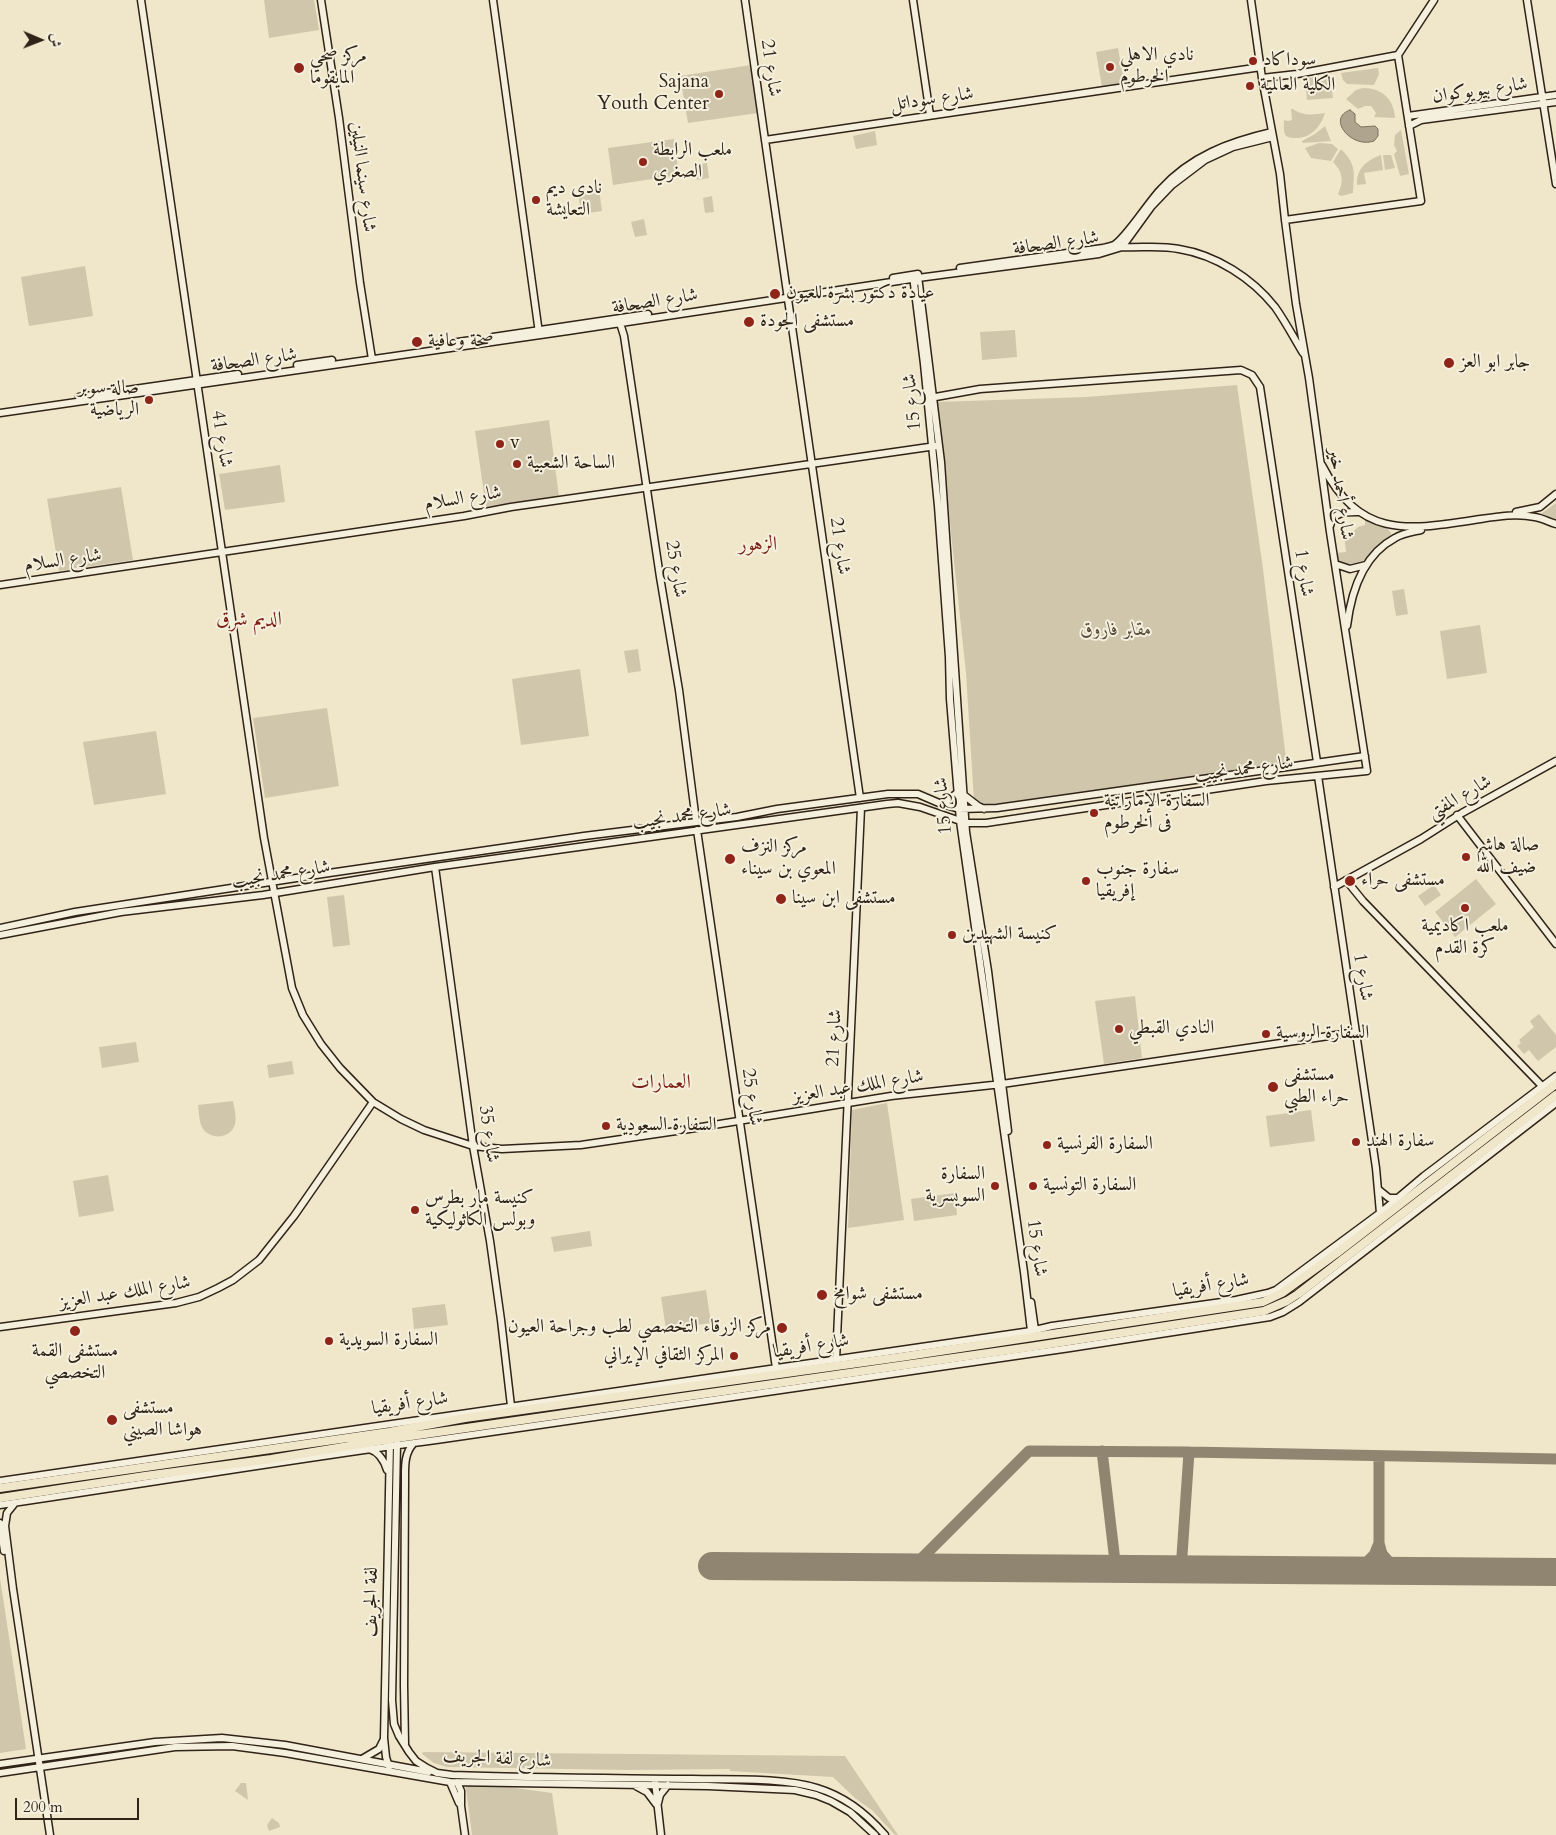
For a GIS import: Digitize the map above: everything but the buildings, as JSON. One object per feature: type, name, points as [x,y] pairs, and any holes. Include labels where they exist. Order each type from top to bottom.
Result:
[{"type":"highway","name":"شارع أفريقيا","points":[[0,1488],[271,1449],[393,1438],[465,1418],[598,1400],[1031,1333],[1045,1336],[1263,1302],[1275,1297],[1337,1253],[1556,1084]]},
{"type":"highway","name":"شارع أفريقيا","points":[[0,1498],[103,1485],[393,1438],[1030,1347],[1253,1313],[1288,1305],[1556,1094]]},
{"type":"highway","points":[[1030,1347],[1031,1333]]},
{"type":"highway","points":[[1045,1336],[1042,1340],[1046,1344]]},
{"type":"highway","points":[[598,1400],[609,1392]]},
{"type":"highway","points":[[571,1420],[579,1411]]},
{"type":"highway","points":[[271,1449],[278,1441]]},
{"type":"highway","points":[[271,1459],[282,1464]]},
{"type":"highway","points":[[180,1462],[182,1471]]},
{"type":"street","name":"شارع 41","points":[[141,0],[273,893]]},
{"type":"street","name":"شارع سينما النيلين","points":[[322,0],[340,118],[360,283],[372,357]]},
{"type":"street","points":[[493,0],[539,332]]},
{"type":"street","name":"شارع 21","points":[[745,0],[765,140]]},
{"type":"street","points":[[913,0],[930,116]]},
{"type":"street","name":"شارع أحمد خير","points":[[1252,0],[1262,78],[1280,174],[1296,304],[1306,358],[1319,459],[1367,772]]},
{"type":"street","points":[[1285,220],[1421,201],[1398,55],[1434,0]]},
{"type":"street","points":[[1527,0],[1556,184]]},
{"type":"street","points":[[1262,78],[1297,74],[1398,55]]},
{"type":"street","name":"شارع سوداتل","points":[[765,140],[1261,67]]},
{"type":"street","name":"شارع بيويوكوان","points":[[1409,126],[1421,120],[1543,100],[1556,95]]},
{"type":"street","name":"شارع بيويوكوان","points":[[1408,116],[1543,100],[1556,102]]},
{"type":"street","name":"شارع الصحافة","points":[[0,409],[372,357],[1103,248],[1120,240],[1162,187],[1191,163],[1216,148],[1232,142],[1272,134]]},
{"type":"street","name":"شارع الصحافة","points":[[916,277],[1091,255],[1122,247],[1151,207],[1172,184],[1188,171],[1205,160],[1233,147],[1272,134]]},
{"type":"street","points":[[765,140],[786,296]]},
{"type":"street","points":[[1120,240],[1122,247],[1169,247],[1211,258],[1223,264],[1247,280],[1275,308],[1306,358]]},
{"type":"street","name":"شارع 15","points":[[916,277],[948,544],[965,796],[962,809]]},
{"type":"street","name":"شارع الصحافة","points":[[539,332],[620,323],[786,296]]},
{"type":"street","name":"شارع 21","points":[[786,296],[860,798]]},
{"type":"street","name":"شارع 25","points":[[620,323],[624,336],[679,690],[696,821]]},
{"type":"street","name":"شارع 1","points":[[943,395],[980,389],[1241,370],[1252,376],[1260,387],[1317,762]]},
{"type":"street","name":"شارع الصحافة","points":[[0,413],[196,382]]},
{"type":"street","points":[[931,397],[943,395]]},
{"type":"street","points":[[935,410],[937,401],[943,395]]},
{"type":"street","name":"شارع 15","points":[[931,397],[935,410],[950,699],[958,792],[962,809],[1031,1333]]},
{"type":"street","name":"شارع السلام","points":[[0,585],[464,516],[510,507],[647,489],[936,446]]},
{"type":"street","points":[[1319,459],[1331,483],[1359,512],[1368,518],[1391,526],[1425,527],[1508,515],[1540,506],[1556,494]]},
{"type":"street","points":[[1540,506],[1540,518]]},
{"type":"street","points":[[1330,532],[1331,520],[1336,516],[1344,512],[1359,512]]},
{"type":"street","points":[[1508,515],[1540,518],[1556,524]]},
{"type":"street","points":[[1391,526],[1396,533],[1394,538]]},
{"type":"street","points":[[1346,635],[1352,596],[1366,565],[1394,538],[1425,527]]},
{"type":"street","points":[[1335,564],[1350,569],[1366,565]]},
{"type":"street","name":"شارع محمد نجيب","points":[[0,928],[84,910],[584,836],[737,817],[777,809],[888,794],[918,794],[939,803],[962,809],[985,809],[1149,788],[1365,756]]},
{"type":"street","name":"شارع المفتي","points":[[1334,887],[1556,761]]},
{"type":"street","name":"شارع محمد نجيب","points":[[0,934],[121,912],[273,893],[435,867],[898,803],[920,807],[963,822],[981,823],[1266,781],[1367,772]]},
{"type":"street","name":"شارع 1","points":[[1318,776],[1379,1193],[1380,1213]]},
{"type":"street","points":[[1174,784],[1169,788],[1175,795]]},
{"type":"street","points":[[1149,788],[1157,789],[1157,793],[1152,798]]},
{"type":"street","points":[[939,803],[946,802],[958,792]]},
{"type":"street","points":[[965,796],[985,809]]},
{"type":"street","name":"شارع 21","points":[[836,1360],[861,808]]},
{"type":"street","points":[[942,814],[964,832],[975,824],[981,823]]},
{"type":"street","points":[[1458,815],[1556,944]]},
{"type":"street","name":"شارع 25","points":[[697,830],[776,1368]]},
{"type":"street","name":"شارع 35","points":[[435,867],[473,1146],[491,1250],[511,1406]]},
{"type":"street","points":[[1346,880],[1363,901],[1542,1086]]},
{"type":"street","name":"شارع الملك عبد العزيز","points":[[273,893],[292,988],[303,1015],[321,1044],[340,1068],[373,1102],[424,1130],[473,1146],[502,1149],[581,1145],[945,1089],[999,1084],[1356,1032]]},
{"type":"street","name":"شارع أفريقيا","points":[[1031,1333],[1052,1326],[1236,1300],[1268,1293],[1286,1283],[1380,1213],[1556,1076]]},
{"type":"street","name":"شارع الملك عبد العزيز","points":[[0,1327],[176,1303],[199,1297],[233,1280],[259,1260],[294,1216],[373,1102]]},
{"type":"street","name":"شارع أفريقيا","points":[[0,1505],[103,1485],[282,1464],[368,1449],[393,1438],[414,1443],[1270,1317],[1556,1103]]},
{"type":"street","points":[[1379,1193],[1389,1198],[1398,1198]]},
{"type":"street","name":"شارع أفريقيا","points":[[0,1481],[776,1368],[900,1354]]},
{"type":"street","name":"لفة الجريف","points":[[392,1772],[387,1764],[384,1738],[388,1476],[393,1438]]},
{"type":"street","name":"شارع لفة الجريف","points":[[393,1438],[392,1700],[394,1724],[399,1736],[416,1761],[437,1773],[470,1776],[655,1782],[773,1781],[798,1784],[818,1788],[848,1802],[862,1812],[885,1835]]},
{"type":"street","points":[[405,1746],[404,1492],[407,1454],[409,1448],[414,1443]]},
{"type":"street","points":[[368,1449],[374,1450],[383,1459],[388,1476]]},
{"type":"street","points":[[16,1502],[8,1510],[5,1520],[9,1564],[50,1835]]},
{"type":"street","points":[[0,1523],[5,1554],[9,1564]]},
{"type":"street","points":[[362,1759],[378,1749],[384,1738]]},
{"type":"street","points":[[0,1773],[39,1768],[192,1739],[233,1739],[285,1745],[437,1773]]},
{"type":"street","points":[[232,1746],[233,1739]]},
{"type":"street","points":[[21,1761],[32,1752],[36,1743]]},
{"type":"street","points":[[0,1764],[156,1746]]},
{"type":"street","name":"شارع لفة الجريف","points":[[156,1746],[232,1746],[285,1753],[454,1782],[632,1785],[655,1782],[668,1785],[777,1788],[807,1792],[831,1801],[850,1812],[875,1835]]},
{"type":"street","points":[[454,1782],[461,1806],[465,1835]]},
{"type":"street","points":[[655,1782],[661,1835]]},
{"type":"street","points":[[632,1785],[647,1792],[658,1810]]},
{"type":"street","points":[[658,1810],[660,1795],[668,1785]]},
{"type":"green space","points":[[264,0],[314,0],[319,30],[269,38]]},
{"type":"green space","name":"نادي الاهلي الخرطوم","points":[[1118,48],[1124,82],[1102,87],[1096,52]]},
{"type":"green space","name":"Sajana Youth Center","points":[[751,65],[758,113],[688,123],[680,76]]},
{"type":"green space","points":[[1378,68],[1379,74],[1374,85],[1347,84],[1343,80],[1341,73]]},
{"type":"green space","points":[[1330,76],[1333,98],[1307,100],[1305,78]]},
{"type":"green space","points":[[1363,88],[1376,90],[1386,96],[1392,105],[1395,118],[1374,117],[1376,113],[1371,106],[1358,109],[1346,99],[1356,90]]},
{"type":"green space","points":[[1291,109],[1308,114],[1325,113],[1321,122],[1312,133],[1308,136],[1292,138],[1286,136],[1284,132],[1284,120],[1292,120]]},
{"type":"green space","points":[[1325,126],[1331,141],[1303,143],[1302,141]]},
{"type":"green space","points":[[1401,130],[1409,174],[1400,176],[1394,154],[1397,151],[1394,145],[1395,135]]},
{"type":"green space","points":[[875,131],[877,145],[856,149],[853,136]]},
{"type":"green space","name":"ملعب الرابطة الصغري","points":[[674,139],[679,175],[613,185],[608,148]]},
{"type":"green space","points":[[1319,143],[1332,144],[1338,149],[1331,161],[1311,158],[1305,148]]},
{"type":"green space","points":[[1341,149],[1350,160],[1354,175],[1353,193],[1341,196],[1338,194],[1342,177],[1339,169],[1333,162]]},
{"type":"green space","points":[[1381,155],[1383,170],[1364,173],[1366,184],[1357,185],[1358,174],[1363,166]]},
{"type":"green space","points":[[1383,155],[1391,155],[1395,168],[1385,170]]},
{"type":"green space","points":[[707,163],[709,178],[697,180],[694,165]]},
{"type":"green space","points":[[599,189],[602,211],[581,214],[578,192]]},
{"type":"green space","points":[[712,196],[714,212],[705,213],[703,198]]},
{"type":"green space","points":[[644,219],[647,235],[635,237],[631,222]]},
{"type":"green space","points":[[85,266],[93,316],[29,326],[21,277]]},
{"type":"green space","points":[[1015,330],[1017,357],[982,360],[980,332]]},
{"type":"green space","name":"مقابر فاروق","points":[[1237,385],[1263,569],[1287,767],[990,807],[974,801],[966,673],[937,402],[1086,397]]},
{"type":"green space","name":"الساحة الشعبية","points":[[549,420],[559,497],[486,507],[475,431]]},
{"type":"green space","points":[[280,465],[285,502],[225,510],[219,474]]},
{"type":"green space","points":[[121,487],[133,560],[59,571],[47,499]]},
{"type":"green space","points":[[1556,503],[1556,519],[1542,514],[1542,513]]},
{"type":"green space","points":[[1365,519],[1388,529],[1391,537],[1358,566],[1343,566],[1338,560],[1336,553],[1346,552],[1344,533],[1349,536],[1358,527],[1365,525]]},
{"type":"green space","points":[[1404,589],[1408,614],[1396,616],[1392,591]]},
{"type":"green space","points":[[1480,625],[1487,673],[1447,679],[1440,631]]},
{"type":"green space","points":[[638,649],[641,671],[628,673],[624,651]]},
{"type":"green space","points":[[580,669],[589,736],[521,745],[512,679]]},
{"type":"green space","points":[[327,708],[339,786],[265,798],[253,718]]},
{"type":"green space","points":[[156,731],[166,794],[94,805],[83,742]]},
{"type":"green space","name":"ملعب اكاديمية كرة القدم","points":[[1476,879],[1496,904],[1455,937],[1435,912]]},
{"type":"green space","points":[[1434,885],[1441,895],[1425,906],[1418,896]]},
{"type":"green space","points":[[344,895],[350,945],[333,947],[327,897]]},
{"type":"green space","name":"النادي القبطي","points":[[1135,996],[1142,1058],[1104,1064],[1095,1001]]},
{"type":"green space","points":[[1539,1014],[1556,1035],[1556,1047],[1538,1061],[1529,1050],[1524,1054],[1517,1046],[1521,1043],[1519,1040],[1534,1027],[1530,1021]]},
{"type":"green space","points":[[136,1042],[139,1062],[102,1068],[99,1047]]},
{"type":"green space","points":[[292,1061],[294,1074],[269,1078],[267,1065]]},
{"type":"green space","points":[[233,1101],[236,1118],[233,1129],[221,1136],[207,1133],[201,1124],[198,1105]]},
{"type":"green space","points":[[887,1103],[904,1220],[848,1228],[852,1110]]},
{"type":"green space","points":[[1311,1110],[1315,1141],[1270,1147],[1266,1116]]},
{"type":"green space","points":[[108,1175],[114,1211],[79,1217],[73,1181]]},
{"type":"green space","points":[[955,1193],[957,1215],[914,1221],[911,1199]]},
{"type":"green space","points":[[590,1231],[592,1246],[554,1252],[551,1237]]},
{"type":"green space","points":[[706,1290],[711,1323],[666,1329],[661,1297]]},
{"type":"green space","points":[[445,1304],[448,1325],[414,1329],[412,1308]]},
{"type":"green space","points":[[0,1578],[26,1749],[0,1753]]},
{"type":"green space","points":[[423,1752],[845,1756],[898,1835],[895,1835],[873,1811],[855,1798],[833,1777],[730,1771],[730,1769],[630,1770],[447,1767],[434,1763],[422,1754]]},
{"type":"green space","points":[[465,1781],[552,1793],[558,1835],[472,1835]]},
{"type":"green space","points":[[241,1783],[246,1783],[248,1800],[235,1791]]},
{"type":"green space","points":[[272,1818],[279,1823],[280,1827],[269,1831],[267,1825]]},
{"type":"shaded area","points":[[1350,110],[1355,114],[1355,122],[1361,127],[1375,126],[1378,129],[1378,136],[1374,141],[1357,141],[1344,132],[1340,119],[1343,114]]},
{"type":"taxiway","points":[[913,1567],[1029,1451],[1556,1459]]},
{"type":"taxiway","points":[[1102,1451],[1116,1570]]},
{"type":"taxiway","points":[[1181,1570],[1189,1452]]},
{"type":"taxiway","points":[[1379,1456],[1379,1543],[1382,1554],[1397,1571]]},
{"type":"taxiway","points":[[1359,1570],[1374,1555],[1379,1543]]},
{"type":"runway","points":[[712,1566],[1556,1572]]},
{"type":"place","name":"سوداكاد","points":[[1253,61]]},
{"type":"place","name":"نادي الاهلي الخرطوم","points":[[1110,67]]},
{"type":"place","name":"مركز صحي المايقوما","points":[[299,68]]},
{"type":"place","name":"الكلية العالمية","points":[[1250,86]]},
{"type":"place","name":"Sajana Youth Center","points":[[719,94]]},
{"type":"place","name":"ملعب الرابطة الصغري","points":[[643,162]]},
{"type":"place","name":"نادى ديم التعايشة","points":[[536,200]]},
{"type":"place","name":"عيادة دكتور بشرة للعيون","points":[[775,294]]},
{"type":"place","name":"مستشفى الجودة","points":[[749,322]]},
{"type":"place","name":"صحة وعافية","points":[[417,342]]},
{"type":"place","name":"جابر ابو العز","points":[[1449,363]]},
{"type":"place","name":"صالة سوبر الرياضية","points":[[149,400]]},
{"type":"place","name":"v","points":[[500,444]]},
{"type":"place","name":"الساحة الشعبية","points":[[517,464]]},
{"type":"place","name":"السفارة الإماراتية فى الخرطوم","points":[[1094,813]]},
{"type":"place","name":"صالة هاشم ضيف الله","points":[[1466,857]]},
{"type":"place","name":"مركز النزف المعوي بن سيناء","points":[[730,859]]},
{"type":"place","name":"سفارة جنوب إفريقيا","points":[[1086,881]]},
{"type":"place","name":"مستشفى حراء","points":[[1350,881]]},
{"type":"place","name":"مستشفى ابن سينا","points":[[781,899]]},
{"type":"place","name":"ملعب اكاديمية كرة القدم","points":[[1465,908]]},
{"type":"place","name":"كنيسة الشهيدين","points":[[952,935]]},
{"type":"place","name":"النادي القبطي","points":[[1119,1029]]},
{"type":"place","name":"السفارة الروسية","points":[[1266,1034]]},
{"type":"place","name":"مستشفى حراء الطبي","points":[[1273,1087]]},
{"type":"place","name":"السفارة السعودية","points":[[606,1126]]},
{"type":"place","name":"سفارة الهند","points":[[1356,1142]]},
{"type":"place","name":"السفارة الفرنسية","points":[[1047,1145]]},
{"type":"place","name":"السفارة السويسرية","points":[[995,1186]]},
{"type":"place","name":"السفارة التونسية","points":[[1033,1186]]},
{"type":"place","name":"كنيسة مار بطرس وبولس الكاثوليكية","points":[[415,1210]]},
{"type":"place","name":"مستشفى شوامخ","points":[[822,1295]]},
{"type":"place","name":"مركز الزرقاء التخصصي لطب وجراحة العيون","points":[[782,1328]]},
{"type":"place","name":"مستشفى القمة التخصصي","points":[[75,1331]]},
{"type":"place","name":"السفارة السويدية","points":[[329,1341]]},
{"type":"place","name":"المركز الثقافي الإيراني","points":[[734,1356]]},
{"type":"place","name":"مستشفى هواشا الصيني","points":[[112,1420]]},
{"type":"district","name":"الزهور","points":[[758,545]]},
{"type":"district","name":"الديم شرق","points":[[249,620]]},
{"type":"district","name":"العمارات","points":[[661,1083]]}]
